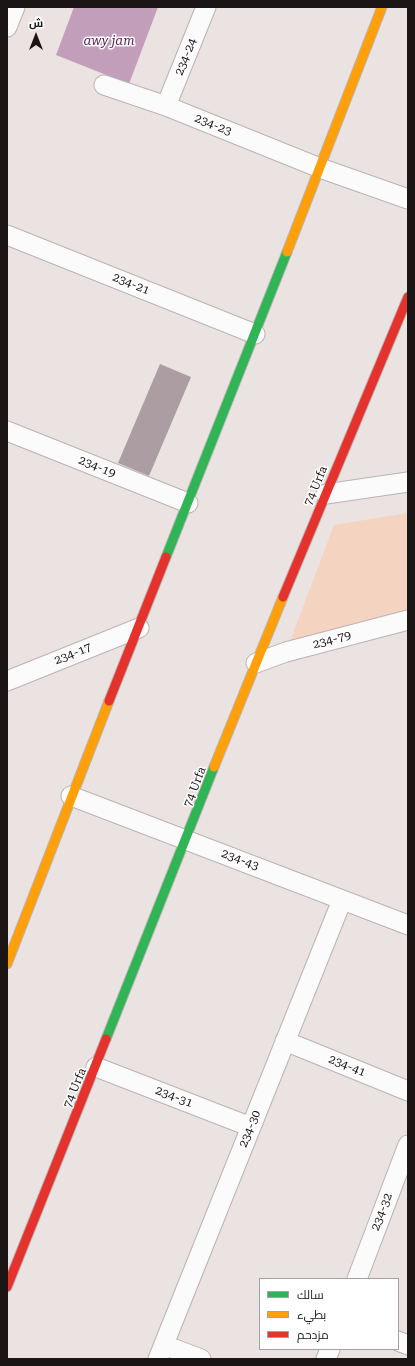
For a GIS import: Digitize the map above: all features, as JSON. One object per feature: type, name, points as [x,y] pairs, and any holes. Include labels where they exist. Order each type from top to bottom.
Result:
[{"type":"street","points":[[7,28],[15,7]]},
{"type":"street","name":"234-24","points":[[166,106],[206,7]]},
{"type":"street","points":[[7,964],[71,796],[255,334],[382,7]]},
{"type":"street","name":"234-23","points":[[104,85],[166,106],[320,168],[408,199]]},
{"type":"street","name":"234-21","points":[[7,235],[255,334]]},
{"type":"street","name":"74 Urfa","points":[[7,1287],[256,663],[408,297]]},
{"type":"street","name":"234-19","points":[[7,432],[188,503]]},
{"type":"street","points":[[326,494],[408,482]]},
{"type":"street","name":"234-79","points":[[256,663],[286,652],[408,620]]},
{"type":"street","name":"234-17","points":[[7,681],[139,628]]},
{"type":"street","name":"234-43","points":[[71,796],[187,839],[408,925]]},
{"type":"street","name":"234-30","points":[[161,1352],[342,900]]},
{"type":"street","name":"234-41","points":[[285,1041],[408,1091]]},
{"type":"street","name":"234-31","points":[[96,1067],[251,1127]]},
{"type":"street","name":"234-32","points":[[357,1278],[401,1184],[408,1145]]},
{"type":"street","points":[[161,1352],[201,1359]]},
{"type":"shaded area","points":[[408,513],[408,620],[286,652],[334,525]]},
{"type":"water","name":"awy jam","points":[[74,7],[158,7],[129,84],[56,55]]},
{"type":"building","points":[[160,364],[191,377],[149,476],[118,463]]},
{"type":"traffic: fast","points":[[166,557],[287,252]]},
{"type":"traffic: fast","points":[[106,1039],[214,767]]},
{"type":"traffic: slow","points":[[287,252],[382,7]]},
{"type":"traffic: slow","points":[[214,767],[283,597]]},
{"type":"traffic: slow","points":[[7,964],[109,701]]},
{"type":"traffic: jam","points":[[283,597],[408,297]]},
{"type":"traffic: jam","points":[[109,701],[166,557]]},
{"type":"traffic: jam","points":[[7,1287],[106,1039]]}]
